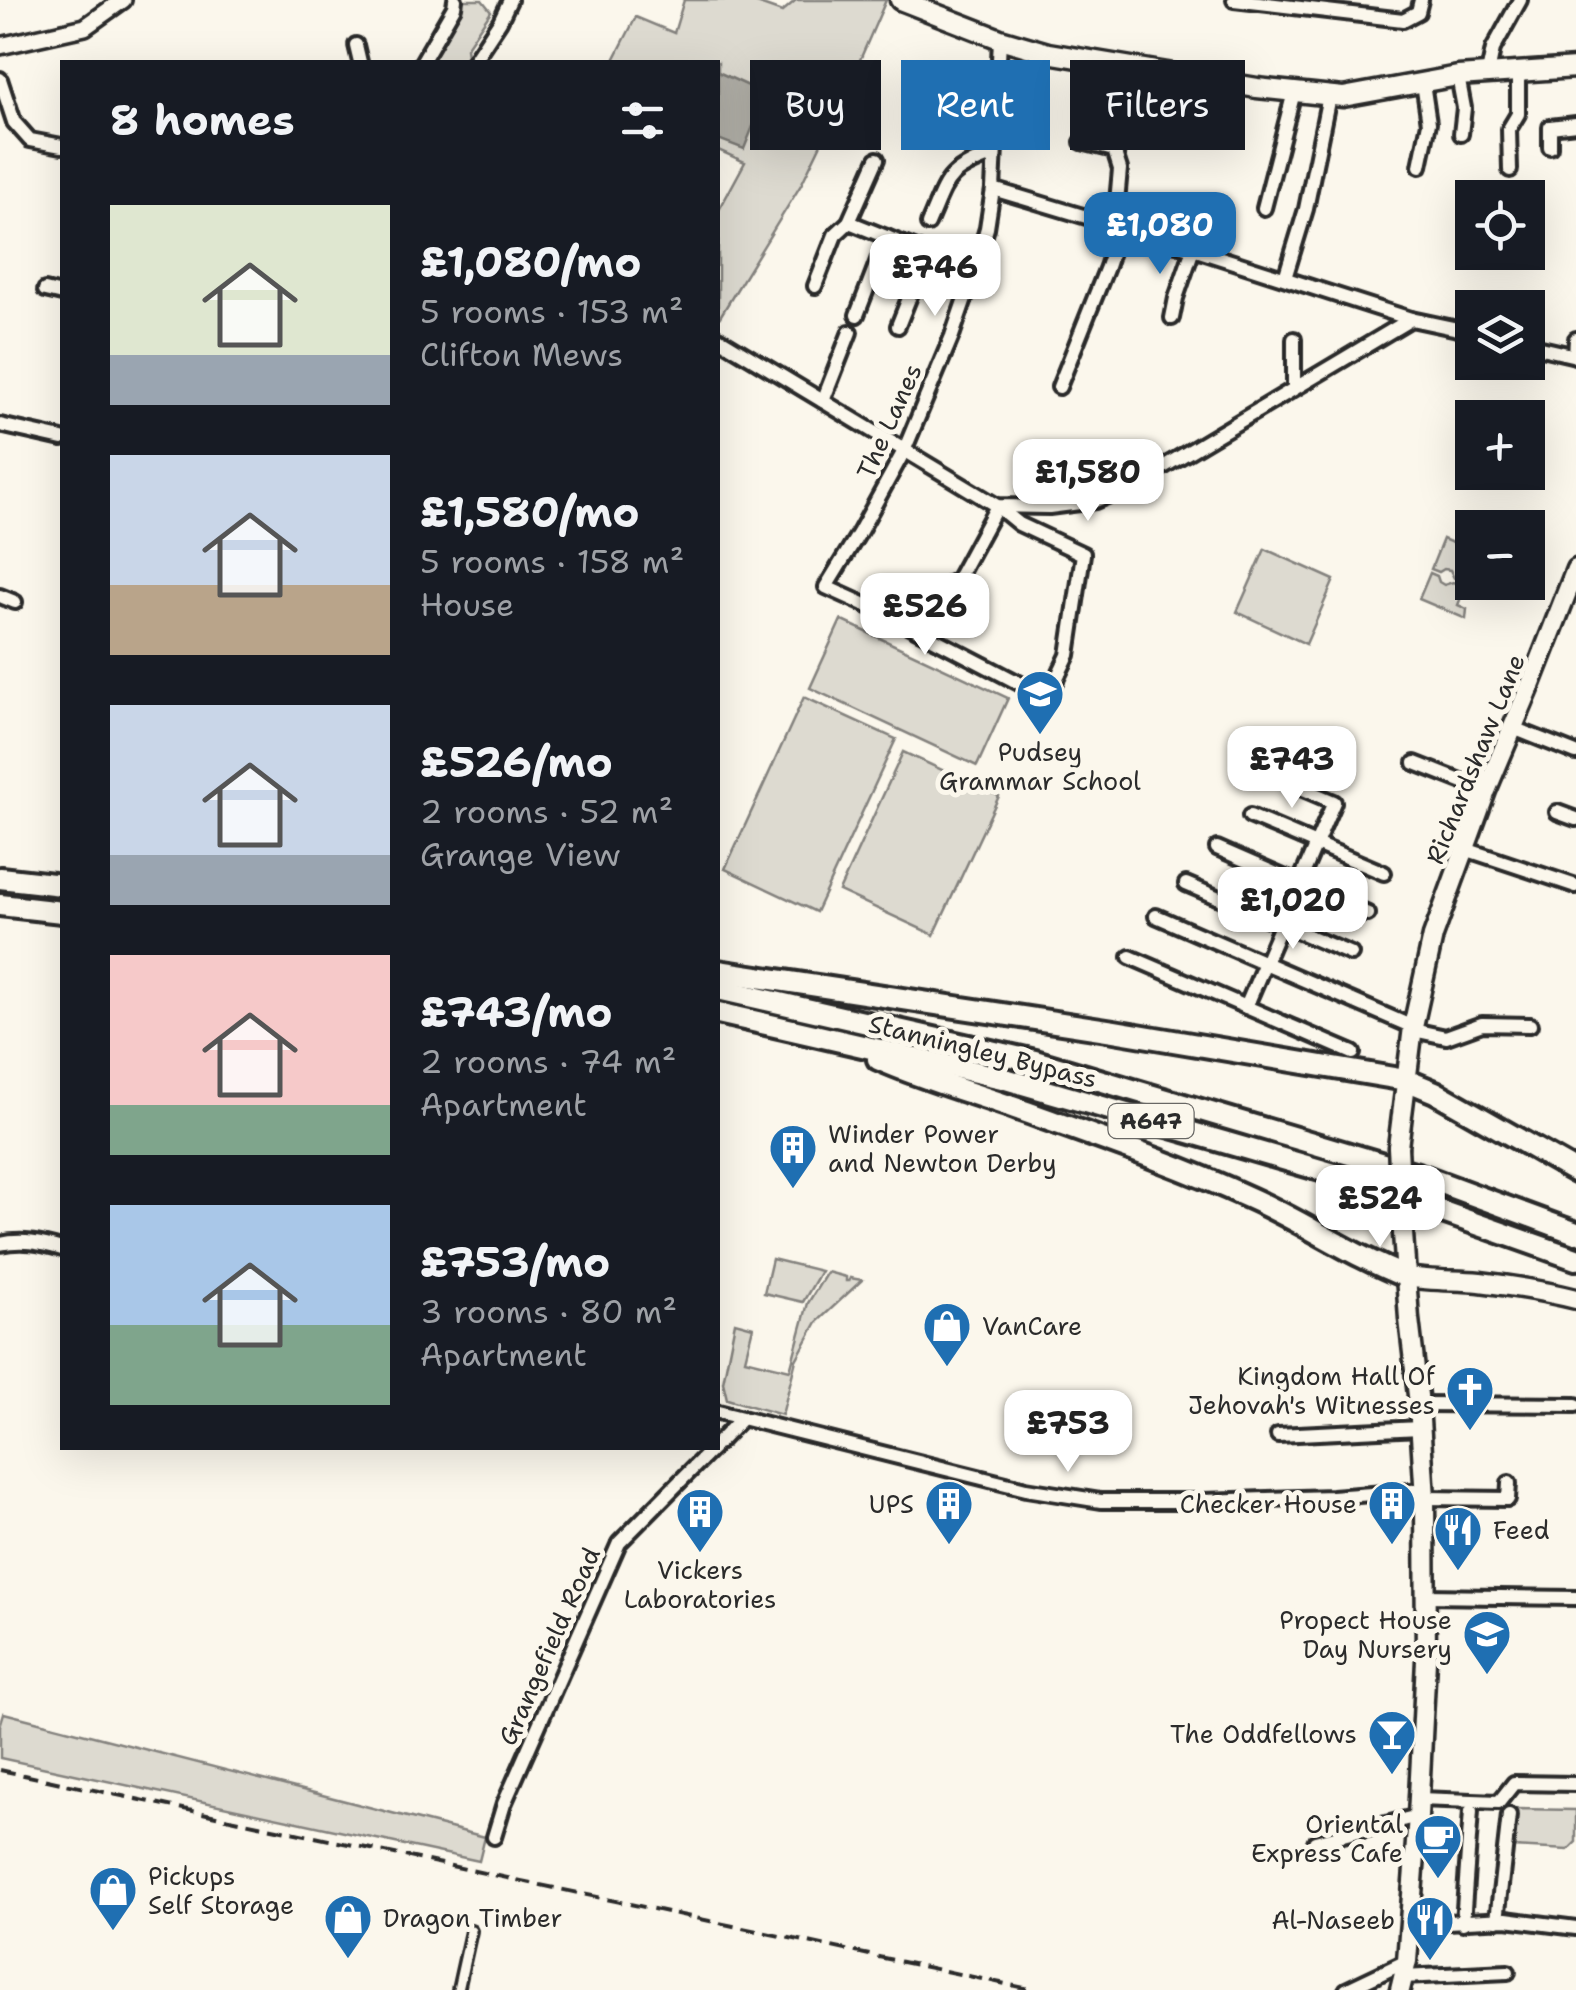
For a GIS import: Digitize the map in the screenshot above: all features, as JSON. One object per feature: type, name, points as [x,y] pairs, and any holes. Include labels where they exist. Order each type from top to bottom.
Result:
[{"type":"highway","points":[[0,878],[60,885]]},
{"type":"highway","points":[[0,905],[60,912]]},
{"type":"highway","points":[[720,971],[1406,1080],[1576,1172]]},
{"type":"highway","name":"Stanningley Bypass","points":[[720,989],[1035,1062],[1417,1174],[1576,1233]]},
{"type":"highway","name":"Stanningley Bypass","points":[[720,1013],[1002,1078],[1338,1175],[1576,1259]]},
{"type":"highway","points":[[829,1038],[918,1076],[1233,1190],[1376,1265],[1407,1277]]},
{"type":"main road","points":[[900,0],[1000,39],[1048,53],[1330,96],[1458,76],[1576,68]]},
{"type":"main road","name":"Richardshaw Lane","points":[[1407,1277],[1398,1147],[1413,1028],[1433,936],[1486,791],[1568,613],[1576,569]]},
{"type":"main road","points":[[1403,1976],[1419,1808],[1426,1660],[1425,1494],[1407,1277],[1478,1282],[1576,1299]]},
{"type":"street","points":[[0,46],[84,27],[124,0]]},
{"type":"street","points":[[423,60],[454,7],[454,0]]},
{"type":"street","points":[[475,60],[510,0]]},
{"type":"street","points":[[1234,0],[1402,20],[1418,12],[1421,0]]},
{"type":"street","points":[[1488,73],[1493,49],[1520,0]]},
{"type":"street","name":"The Lanes","points":[[999,60],[1000,39]]},
{"type":"street","points":[[356,45],[360,60]]},
{"type":"street","points":[[1510,170],[1509,128],[1518,114],[1518,72]]},
{"type":"street","points":[[1458,76],[1464,108],[1461,134]]},
{"type":"street","points":[[0,79],[14,122],[30,140],[60,146]]},
{"type":"street","points":[[1420,166],[1429,123],[1423,83]]},
{"type":"street","points":[[1264,208],[1294,92]]},
{"type":"street","points":[[1286,278],[1306,209],[1330,96]]},
{"type":"street","points":[[1550,147],[1550,127],[1576,124]]},
{"type":"street","name":"The Lanes","points":[[888,615],[826,587],[904,451],[952,336],[987,228],[994,150]]},
{"type":"street","points":[[1059,387],[1120,227],[1116,213],[1120,169],[1114,150]]},
{"type":"street","points":[[928,224],[947,179],[966,164],[994,154]]},
{"type":"street","points":[[815,286],[835,235],[850,222],[877,159]]},
{"type":"street","points":[[993,189],[1193,248],[1410,319],[1455,328]]},
{"type":"street","points":[[850,222],[974,272]]},
{"type":"street","points":[[857,315],[887,237]]},
{"type":"street","points":[[1172,318],[1193,248]]},
{"type":"street","points":[[898,326],[927,253]]},
{"type":"street","points":[[46,290],[60,294]]},
{"type":"street","points":[[996,506],[1049,507],[1095,502],[1133,485],[1410,319]]},
{"type":"street","points":[[823,401],[850,332]]},
{"type":"street","points":[[1294,338],[1294,388]]},
{"type":"street","points":[[720,339],[996,506],[1019,524],[1083,554],[1068,656],[1054,682],[1042,694],[888,615],[914,596],[956,580],[996,506]]},
{"type":"street","points":[[1545,349],[1575,356],[1576,339]]},
{"type":"street","points":[[0,425],[60,439]]},
{"type":"street","points":[[0,596],[15,602]]},
{"type":"street","points":[[1513,728],[1576,753]]},
{"type":"street","points":[[1415,762],[1486,791]]},
{"type":"street","points":[[1246,1007],[1334,802],[1282,780]]},
{"type":"street","points":[[1557,812],[1576,819]]},
{"type":"street","points":[[1250,816],[1384,873]]},
{"type":"street","points":[[1217,848],[1368,914]]},
{"type":"street","points":[[1465,849],[1576,886]]},
{"type":"street","points":[[1186,884],[1351,954]]},
{"type":"street","points":[[1156,916],[1413,1028],[1446,1037],[1482,1024],[1530,1025]]},
{"type":"street","points":[[1130,957],[1353,1053]]},
{"type":"street","points":[[0,1244],[15,1241],[60,1248]]},
{"type":"street","points":[[1419,1404],[1576,1404]]},
{"type":"street","points":[[720,1413],[1026,1488],[1102,1501],[1425,1494],[1508,1499],[1509,1483]]},
{"type":"street","name":"Grangefield Road","points":[[720,1440],[741,1419]]},
{"type":"street","points":[[1278,1435],[1420,1428]]},
{"type":"street","name":"Grangefield Road","points":[[494,1837],[504,1804],[619,1543],[710,1450]]},
{"type":"street","points":[[1425,1596],[1576,1598]]},
{"type":"street","points":[[1315,1842],[1419,1808],[1499,1802],[1514,1783],[1576,1784]]},
{"type":"street","points":[[1463,1923],[1471,1810]]},
{"type":"street","points":[[1497,1920],[1508,1815]]},
{"type":"street","points":[[1408,1924],[1497,1920],[1576,1928]]},
{"type":"street","points":[[458,1990],[471,1931]]},
{"type":"street","points":[[1346,1990],[1403,1976],[1508,1972]]},
{"type":"shaded area","points":[[460,0],[482,0],[491,11],[466,48],[463,60],[432,60],[432,58],[457,14]]},
{"type":"shaded area","points":[[684,0],[748,0],[782,12],[796,0],[886,0],[860,60],[750,60],[750,150],[818,150],[801,185],[720,317],[720,208],[745,162],[720,151],[720,60],[614,60],[636,17],[674,33]]},
{"type":"shaded area","points":[[720,73],[750,87],[750,134],[744,149],[720,140]]},
{"type":"shaded area","points":[[1443,539],[1455,544],[1455,578],[1450,570],[1431,569]]},
{"type":"shaded area","points":[[1265,549],[1334,580],[1306,644],[1237,612]]},
{"type":"shaded area","points":[[1430,573],[1444,585],[1455,583],[1455,600],[1467,609],[1466,619],[1419,599]]},
{"type":"shaded area","points":[[841,620],[1008,698],[977,766],[810,688]]},
{"type":"shaded area","points":[[804,697],[896,739],[816,912],[725,869]]},
{"type":"shaded area","points":[[903,752],[999,796],[934,935],[839,891]]},
{"type":"shaded area","points":[[772,1259],[821,1271],[803,1302],[764,1293]]},
{"type":"shaded area","points":[[827,1272],[846,1277],[846,1281],[862,1280],[817,1322],[796,1360],[782,1415],[727,1399],[723,1382],[735,1322],[753,1327],[745,1359],[790,1370],[808,1303]]},
{"type":"shaded area","points":[[4,1713],[485,1837],[479,1861],[0,1758]]},
{"type":"shaded area","points":[[1515,1809],[1576,1810],[1576,1842],[1568,1850],[1511,1847]]},
{"type":"railway","points":[[0,1770],[1034,1990]]},
{"type":"place","name":"Pudsey Grammar School","points":[[1040,736]]},
{"type":"place","name":"Winder Power and Newton Derby","points":[[793,1190]]},
{"type":"place","name":"VanCare","points":[[947,1368]]},
{"type":"place","name":"Kingdom Hall Of Jehovah's Witnesses","points":[[1470,1432]]},
{"type":"place","name":"UPS","points":[[949,1546]]},
{"type":"place","name":"Checker House","points":[[1392,1546]]},
{"type":"place","name":"Vickers Laboratories","points":[[700,1554]]},
{"type":"place","name":"Feed","points":[[1458,1572]]},
{"type":"place","name":"Propect House Day Nursery","points":[[1487,1676]]},
{"type":"place","name":"The Oddfellows","points":[[1392,1776]]},
{"type":"place","name":"Oriental Express Cafe","points":[[1438,1880]]},
{"type":"place","name":"Pickups Self Storage","points":[[113,1932]]},
{"type":"place","name":"Dragon Timber","points":[[348,1960]]},
{"type":"place","name":"Al-Naseeb","points":[[1430,1962]]}]
